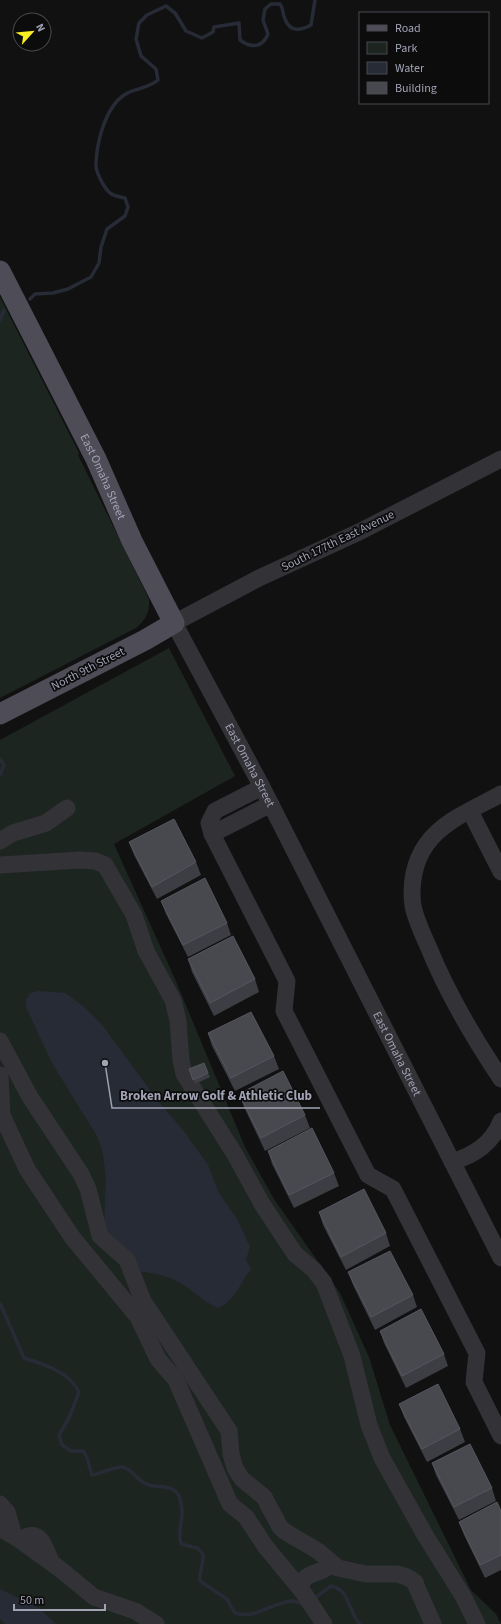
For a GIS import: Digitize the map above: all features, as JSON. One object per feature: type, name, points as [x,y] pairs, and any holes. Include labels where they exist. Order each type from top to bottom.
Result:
[{"type":"main road","name":"East Omaha Street","points":[[0,271],[96,459],[132,541],[174,623]]},
{"type":"main road","name":"North 9th Street","points":[[0,714],[145,640],[174,623]]},
{"type":"street","name":"South 177th East Avenue","points":[[174,623],[259,578],[359,532],[501,459]]},
{"type":"street","name":"East Omaha Street","points":[[174,623],[271,804],[501,1258]]},
{"type":"street","points":[[262,787],[211,815],[209,823],[212,834],[288,982],[284,1011],[287,1018],[368,1175],[393,1189],[477,1353],[474,1382],[501,1436]]},
{"type":"street","points":[[501,794],[444,826],[426,844],[414,871],[413,904],[422,934],[462,1017],[501,1079]]},
{"type":"street","points":[[235,801],[244,818]]},
{"type":"street","points":[[212,834],[271,804]]},
{"type":"street","points":[[0,841],[13,833],[46,823],[67,808]]},
{"type":"street","points":[[470,811],[501,872]]},
{"type":"street","points":[[0,865],[88,860],[101,862],[108,872],[134,915],[146,951],[173,1000],[178,1021],[181,1060],[184,1074],[232,1149],[262,1204],[295,1254],[314,1270],[324,1283],[352,1356],[369,1425],[380,1452],[428,1540],[466,1600],[477,1624]]},
{"type":"street","points":[[0,1041],[30,1096],[81,1174],[88,1189],[100,1236],[127,1260],[143,1301],[229,1430],[232,1462],[238,1474],[264,1497],[280,1527],[284,1531],[318,1551],[338,1568],[354,1572],[397,1574],[407,1577],[415,1582],[433,1624]]},
{"type":"street","points":[[0,1075],[2,1115],[27,1169],[62,1224],[138,1317],[158,1359],[176,1380],[230,1504],[246,1518],[265,1546],[300,1587],[324,1624]]},
{"type":"street","points":[[452,1162],[475,1141],[490,1124],[501,1120]]},
{"type":"street","points":[[0,1504],[7,1512],[11,1535],[51,1562],[94,1597],[135,1611],[156,1624]]},
{"type":"street","points":[[300,1587],[302,1581],[307,1576],[329,1568],[332,1564]]},
{"type":"green space","points":[[0,297],[79,453],[78,455],[149,599],[149,608],[146,616],[136,628],[0,698]]},
{"type":"green space","points":[[169,648],[235,776],[114,844],[175,979],[245,1147],[274,1199],[340,1293],[369,1357],[390,1425],[471,1590],[496,1614],[501,1624],[0,1624],[0,740]]},
{"type":"water","points":[[39,991],[65,993],[83,1006],[103,1026],[158,1101],[183,1130],[208,1165],[219,1193],[237,1219],[250,1247],[246,1260],[251,1269],[233,1296],[224,1305],[218,1308],[207,1302],[187,1287],[167,1277],[137,1271],[111,1241],[104,1228],[106,1180],[103,1153],[97,1136],[52,1063],[26,1007],[26,1000],[30,993]]},
{"type":"water","points":[[0,1589],[40,1609],[56,1624],[5,1624],[0,1619]]},
{"type":"building","points":[[174,819],[196,862],[152,887],[129,842]]},
{"type":"building","points":[[205,878],[227,923],[183,945],[161,901]]},
{"type":"building","points":[[233,936],[255,979],[210,1003],[188,959]]},
{"type":"building","points":[[251,1012],[274,1056],[231,1078],[208,1033]]},
{"type":"building","points":[[204,1063],[208,1073],[193,1080],[189,1069]]},
{"type":"building","points":[[283,1071],[305,1115],[261,1138],[239,1094]]},
{"type":"building","points":[[312,1128],[334,1173],[289,1195],[268,1151]]},
{"type":"building","points":[[364,1189],[386,1233],[341,1257],[319,1212]]},
{"type":"building","points":[[390,1251],[413,1295],[371,1317],[348,1272]]},
{"type":"building","points":[[421,1309],[444,1354],[402,1376],[380,1331]]},
{"type":"building","points":[[438,1384],[460,1429],[422,1449],[399,1404]]},
{"type":"building","points":[[470,1444],[492,1488],[454,1507],[432,1463]]},
{"type":"building","points":[[497,1502],[501,1511],[501,1555],[480,1565],[459,1522]]},
{"type":"waterway","points":[[30,299],[35,294],[53,293],[68,289],[91,277],[99,263],[101,247],[107,229],[125,216],[128,207],[125,198],[113,195],[108,191],[98,175],[96,163],[102,129],[113,106],[127,93],[148,86],[158,80],[156,69],[141,56],[136,39],[139,23],[147,15],[166,6],[175,13],[186,31],[202,38],[213,32],[214,27],[239,23],[240,40],[249,45],[257,45],[263,42],[268,34],[263,20],[265,9],[271,4],[280,4],[287,23],[293,28],[299,29],[311,25],[315,0]]},
{"type":"waterway","points":[[0,320],[4,310]]},
{"type":"waterway","points":[[0,759],[4,765],[0,775]]},
{"type":"waterway","points":[[0,1303],[24,1358],[47,1366],[63,1374],[75,1385],[79,1392],[69,1418],[59,1435],[62,1445],[71,1451],[83,1451],[87,1457],[92,1475],[122,1467],[130,1470],[141,1481],[149,1485],[170,1488],[176,1492],[179,1496],[182,1510],[180,1533],[181,1544],[197,1548],[203,1554],[200,1581],[227,1599],[235,1613],[242,1615],[257,1613],[278,1604],[292,1601],[304,1604]]},
{"type":"waterway","points":[[316,1597],[331,1586],[337,1588],[346,1597],[353,1614],[360,1624]]},
{"type":"place","name":"Broken Arrow Golf & Athletic Club","points":[[105,1063]]}]
